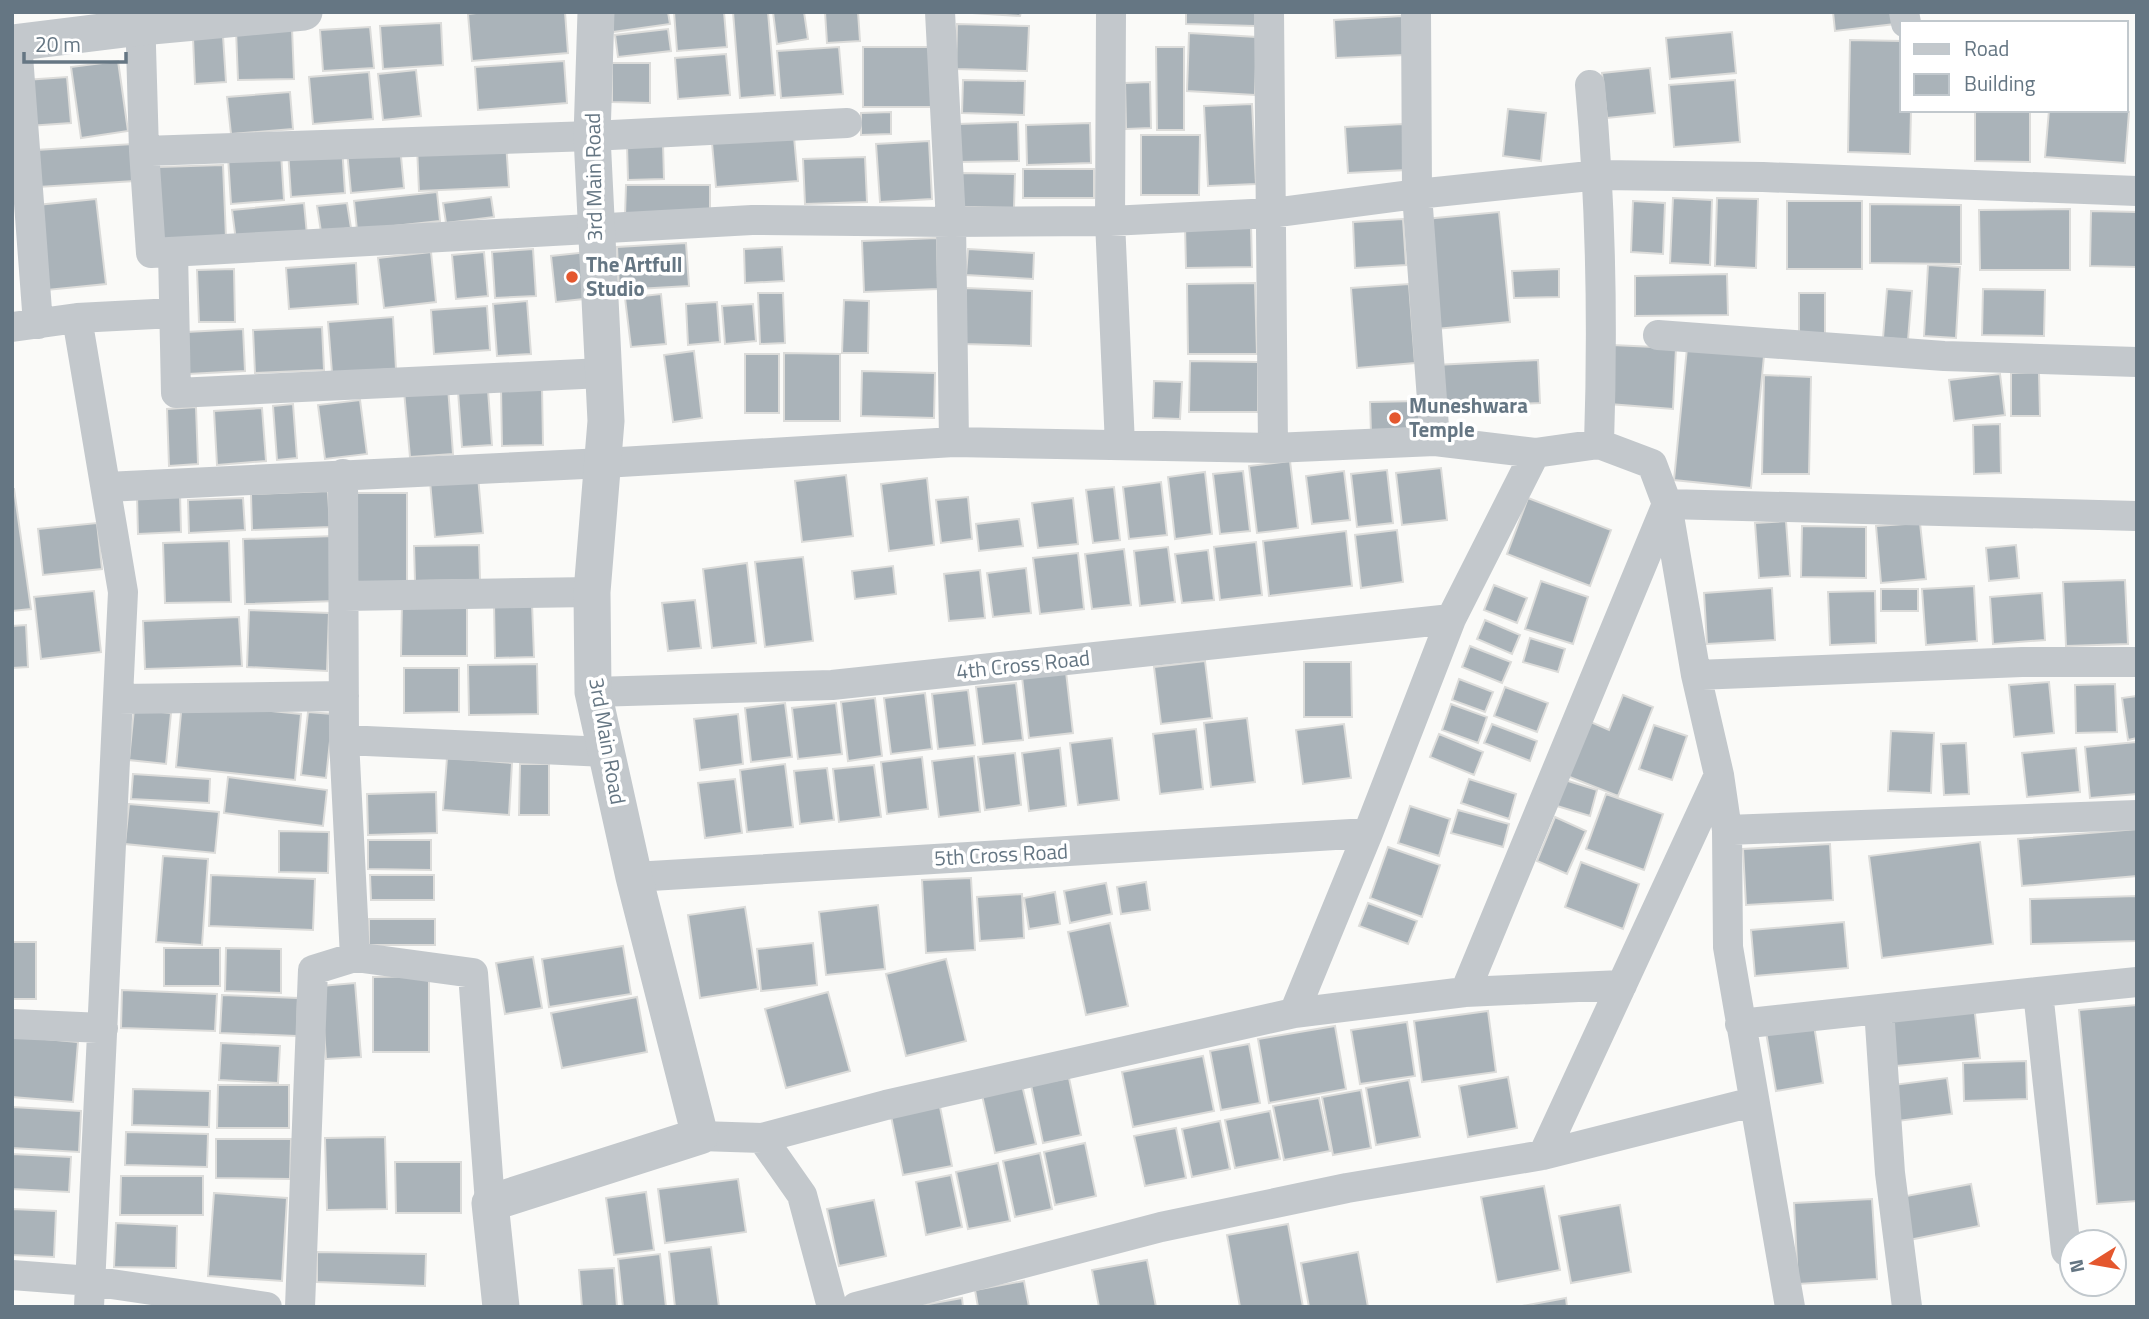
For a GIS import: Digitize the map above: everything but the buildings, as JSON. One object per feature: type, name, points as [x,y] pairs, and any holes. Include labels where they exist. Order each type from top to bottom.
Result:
[{"type":"street","points":[[174,313],[78,318],[25,326],[15,43],[140,20],[304,12]]},
{"type":"street","name":"3rd Main Road","points":[[596,12],[592,136],[606,421],[592,592],[593,692],[634,877],[701,1136]]},
{"type":"street","points":[[940,12],[951,222],[954,442]]},
{"type":"street","points":[[1111,12],[1110,221],[1120,445]]},
{"type":"street","points":[[1269,12],[1273,448]]},
{"type":"street","points":[[1416,12],[1417,194],[1436,441]]},
{"type":"street","points":[[140,20],[144,151],[151,253],[752,220],[1110,221],[1272,213],[1417,194],[1599,175],[1777,177],[2137,191]]},
{"type":"street","points":[[1590,85],[1599,175],[1603,329],[1600,444]]},
{"type":"street","points":[[144,151],[592,136],[847,123]]},
{"type":"street","points":[[173,252],[176,393],[603,373]]},
{"type":"street","points":[[78,318],[123,592],[90,1294]]},
{"type":"street","points":[[1658,335],[1944,356],[2137,362]]},
{"type":"street","points":[[106,487],[604,463],[954,442],[1273,448],[1436,441],[1535,453],[1600,444],[1652,464],[1667,504],[1696,675],[1719,775],[1727,830],[1728,947],[1790,1307]]},
{"type":"street","points":[[1294,1013],[1368,833],[1451,619],[1535,453]]},
{"type":"street","points":[[343,474],[344,740],[355,957]]},
{"type":"street","points":[[1667,504],[2137,516]]},
{"type":"street","points":[[1465,992],[1667,504]]},
{"type":"street","points":[[344,596],[592,592]]},
{"type":"street","name":"4th Cross Road","points":[[593,692],[832,685],[1451,619]]},
{"type":"street","points":[[1696,675],[2022,662],[2137,662]]},
{"type":"street","points":[[118,699],[344,696]]},
{"type":"street","points":[[344,740],[607,751]]},
{"type":"street","points":[[1543,1155],[1719,775]]},
{"type":"street","points":[[1727,830],[2137,815]]},
{"type":"street","name":"5th Cross Road","points":[[634,877],[1368,833]]},
{"type":"street","points":[[300,1307],[313,971],[355,957],[472,973],[501,1307]]},
{"type":"street","points":[[1740,1024],[2137,982]]},
{"type":"street","points":[[490,1203],[701,1136],[762,1138],[886,1105],[1294,1013],[1465,992],[1622,985]]},
{"type":"street","points":[[2038,992],[2064,1228]]},
{"type":"street","points":[[1879,1009],[1890,1173],[1906,1307]]},
{"type":"street","points":[[12,1024],[103,1028]]},
{"type":"street","points":[[856,1307],[1161,1227],[1347,1188],[1543,1155],[1753,1102]]},
{"type":"street","points":[[762,1138],[802,1195],[832,1307]]},
{"type":"street","points":[[12,1275],[90,1294],[267,1307]]},
{"type":"place","name":"The Artfull Studio","points":[[572,277]]},
{"type":"place","name":"Muneshwara Temple","points":[[1395,418]]}]
